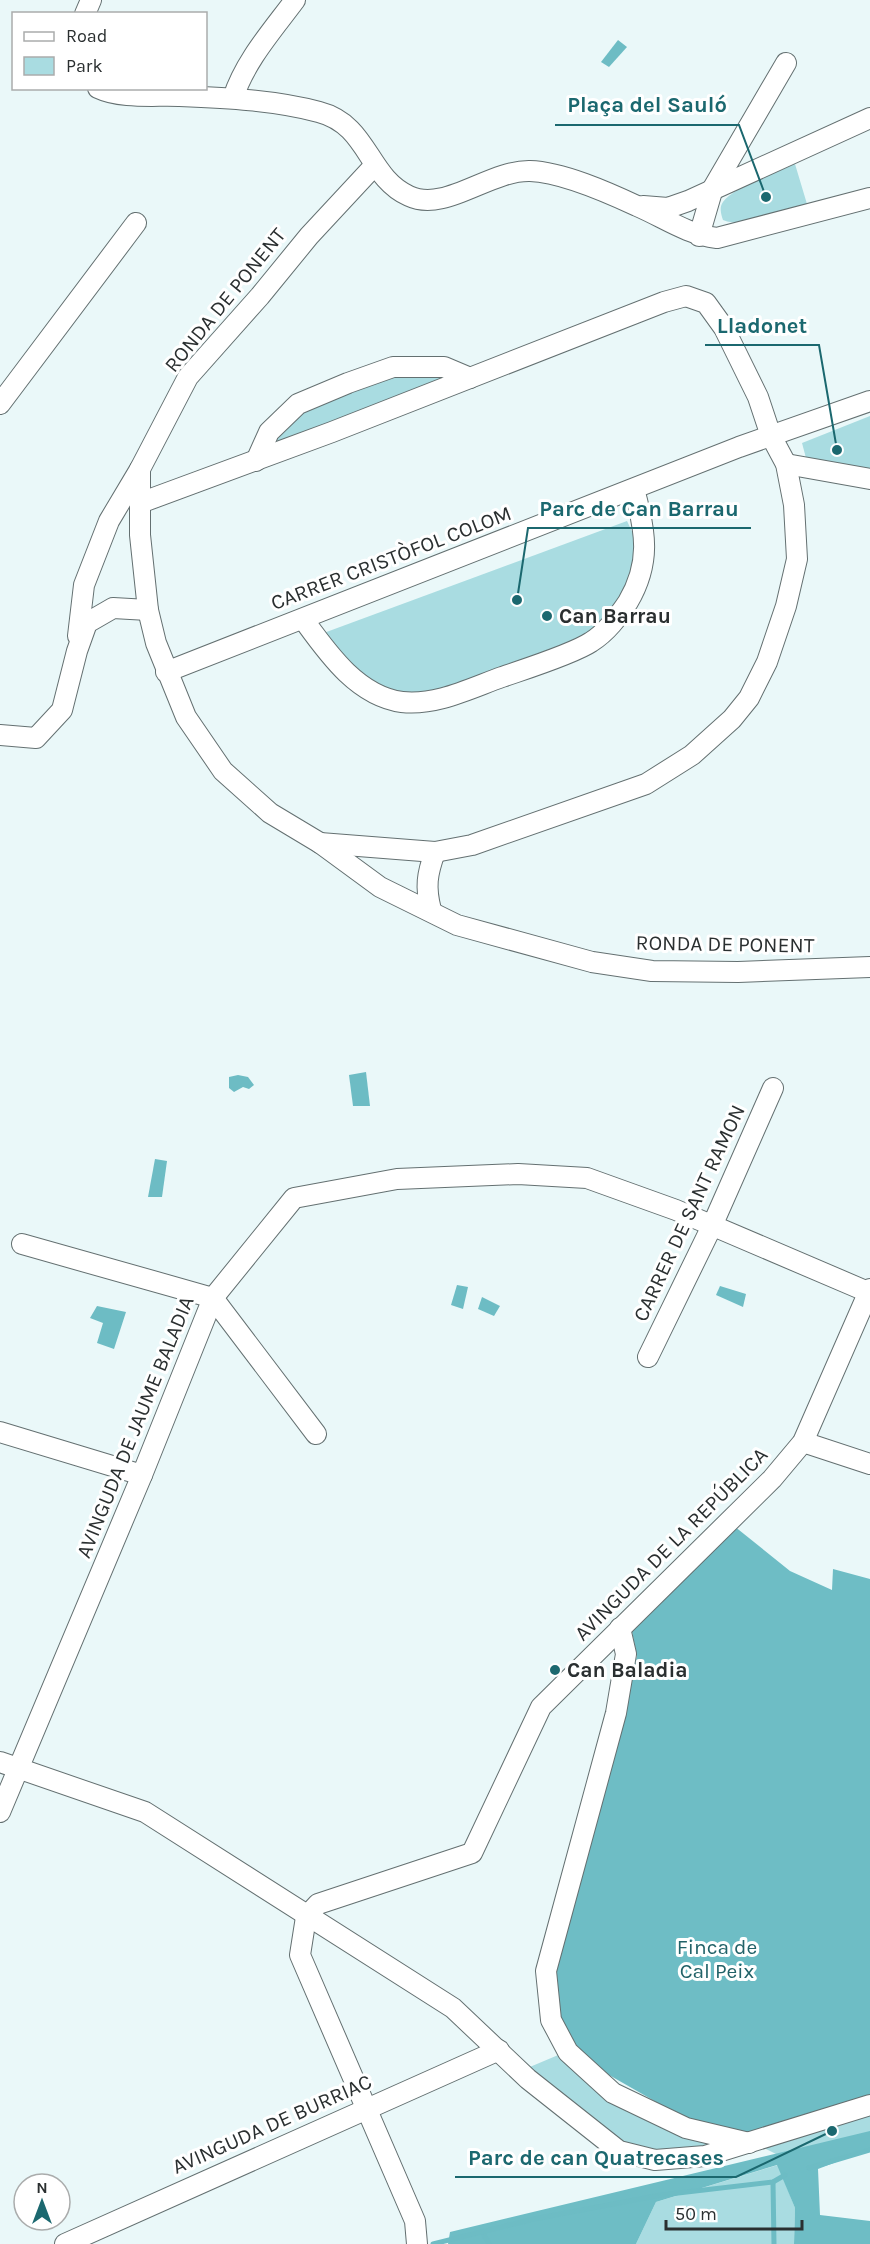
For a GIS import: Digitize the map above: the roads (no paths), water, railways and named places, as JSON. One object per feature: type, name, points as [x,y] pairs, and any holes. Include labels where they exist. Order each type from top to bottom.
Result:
[{"type":"street","points":[[233,98],[239,80],[250,60],[295,0]]},
{"type":"street","points":[[699,236],[713,188],[786,63]]},
{"type":"street","points":[[109,90],[131,94],[233,98],[317,111],[336,117],[354,131],[375,165],[393,188],[411,197],[427,200],[435,201],[480,182],[527,171],[551,173],[638,206],[699,236],[717,238],[744,233],[870,198]]},
{"type":"street","points":[[638,206],[668,208],[870,118]]},
{"type":"street","name":"RONDA DE PONENT","points":[[375,165],[309,236],[260,296],[188,377],[140,469],[140,535],[148,610],[166,672],[186,717],[224,771],[270,813],[320,843],[380,887],[457,924],[592,962],[652,971],[738,972],[870,967]]},
{"type":"street","points":[[0,404],[136,222]]},
{"type":"street","points":[[140,503],[256,461],[664,302],[686,297],[706,303],[724,328],[758,397],[771,436],[786,464],[794,505],[797,559],[786,606],[767,662],[749,698],[732,719],[692,755],[646,784],[472,845],[435,852],[320,843]]},
{"type":"street","points":[[256,461],[269,432],[298,404],[348,383],[393,368],[444,367],[470,378]]},
{"type":"street","name":"CARRER CRISTÒFOL COLOM","points":[[166,672],[771,436],[870,401]]},
{"type":"street","points":[[786,464],[870,479]]},
{"type":"street","points":[[77,651],[84,585],[109,521],[140,469]]},
{"type":"street","points":[[303,619],[334,662],[356,681],[364,687],[401,702],[442,699],[558,656],[591,643],[618,619],[640,582],[646,549],[634,489]]},
{"type":"street","points":[[0,735],[36,738],[62,710],[77,651],[87,624],[113,608],[148,610]]},
{"type":"street","points":[[431,910],[426,891],[426,876],[435,852]]},
{"type":"street","name":"CARRER DE SANT RAMON","points":[[648,1358],[712,1226],[773,1088]]},
{"type":"street","name":"AVINGUDA DE JAUME BALADIA","points":[[0,1812],[142,1475],[213,1298],[294,1198],[397,1179],[518,1174],[587,1178],[869,1290]]},
{"type":"street","points":[[22,1244],[213,1298],[316,1434]]},
{"type":"street","name":"AVINGUDA DE LA REPÚBLICA","points":[[306,1917],[318,1904],[472,1853],[542,1707],[772,1479],[803,1442],[869,1290]]},
{"type":"street","points":[[0,1432],[142,1475]]},
{"type":"street","points":[[803,1442],[866,1458]]},
{"type":"street","points":[[620,1628],[626,1654],[616,1713],[546,1971],[551,2020],[567,2052],[613,2093],[686,2128],[752,2143]]},
{"type":"street","points":[[0,1762],[145,1812],[306,1917],[453,2008],[528,2079],[619,2151],[655,2160],[705,2156],[870,2105]]},
{"type":"street","points":[[306,1917],[300,1955],[368,2107],[415,2221],[417,2244]]},
{"type":"street","name":"AVINGUDA DE BURRIAC","points":[[65,2244],[499,2050]]},
{"type":"waterway","points":[[809,2168],[870,2150]]},
{"type":"waterway","points":[[433,2244],[534,2219],[661,2195],[773,2182],[785,2175]]},
{"type":"waterway","points":[[773,2182],[774,2244]]},
{"type":"waterway","points":[[483,2233],[489,2244]]},
{"type":"place","name":"Plaça del Sauló","points":[[766,197]]},
{"type":"place","name":"Lladonet","points":[[837,450]]},
{"type":"place","name":"Parc de Can Barrau","points":[[517,600]]},
{"type":"place","name":"Can Barrau","points":[[547,616]]},
{"type":"place","name":"Can Baladia","points":[[555,1670]]},
{"type":"place","name":"Parc de can Quatrecases","points":[[832,2131]]},
{"type":"park label","name":"Finca de Cal Peix","points":[[717,1959]]}]
